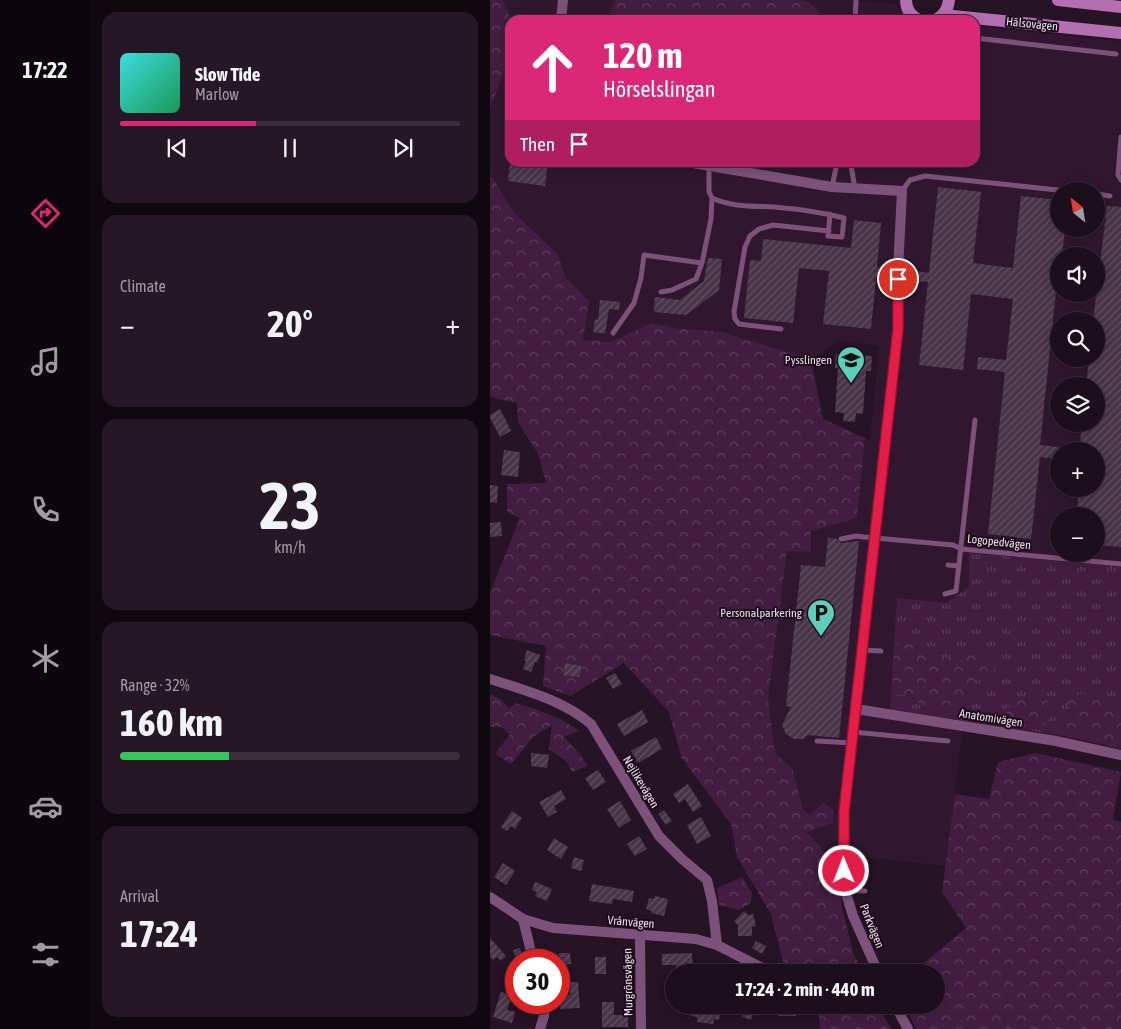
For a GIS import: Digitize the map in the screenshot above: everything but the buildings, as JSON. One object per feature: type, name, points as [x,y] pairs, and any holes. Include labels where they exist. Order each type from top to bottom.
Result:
[{"type":"street","points":[[562,15],[563,0]]},
{"type":"street","points":[[906,0],[908,9],[912,15]]},
{"type":"street","points":[[941,15],[946,10],[948,0]]},
{"type":"street","points":[[1058,0],[1121,7]]},
{"type":"street","name":"Hälsovägen","points":[[980,21],[1121,33]]},
{"type":"street","points":[[714,167],[832,187],[902,190]]},
{"type":"street","name":"Parkvägen","points":[[874,964],[853,916],[846,890],[844,812],[898,329],[898,274],[902,190]]},
{"type":"street","name":"Nejlikevägen","points":[[490,679],[561,705],[578,713],[591,724],[659,836],[682,859],[708,880],[717,945]]},
{"type":"street","name":"Anatomivägen","points":[[856,709],[1056,741],[1121,755]]},
{"type":"street","name":"Vrånvägen","points":[[490,897],[523,919],[553,928],[696,939],[717,945],[754,964]]},
{"type":"street","points":[[523,919],[530,949]]},
{"type":"street","name":"Murgrönsvägen","points":[[640,935],[641,1029]]},
{"type":"street","points":[[540,1029],[544,1014]]},
{"type":"street","points":[[900,1014],[908,1029]]},
{"type":"lane","points":[[855,15],[856,0]]},
{"type":"lane","points":[[980,39],[1116,54]]},
{"type":"lane","points":[[1121,137],[1118,175],[1121,180]]},
{"type":"lane","points":[[661,292],[672,290],[696,278],[702,263],[711,219],[712,198],[709,192],[708,167]]},
{"type":"lane","points":[[832,187],[836,167]]},
{"type":"lane","points":[[851,167],[855,189]]},
{"type":"lane","points":[[902,190],[910,180],[925,176],[1050,189]]},
{"type":"lane","points":[[1105,195],[1110,196]]},
{"type":"lane","points":[[712,198],[724,204],[782,208],[830,214],[844,218],[842,237],[828,236],[830,214]]},
{"type":"lane","points":[[780,329],[739,324],[735,319],[734,312],[745,247],[750,236],[760,229],[774,225],[829,231]]},
{"type":"lane","points":[[613,334],[634,303],[641,278],[644,255],[702,263]]},
{"type":"lane","points":[[944,594],[956,591],[975,420]]},
{"type":"lane","name":"Logopedvägen","points":[[842,539],[856,536],[953,545],[961,549],[1121,564]]},
{"type":"lane","points":[[948,564],[959,566]]},
{"type":"lane","points":[[862,650],[881,652]]},
{"type":"lane","points":[[817,741],[853,737],[948,741]]},
{"type":"lane","points":[[846,890],[865,891]]},
{"type":"shaded area","points":[[503,0],[847,0],[896,4],[905,15],[509,15]]},
{"type":"shaded area","points":[[980,27],[1121,41],[1121,750],[966,723],[962,735],[946,866],[825,853],[807,832],[833,823],[810,815],[803,809],[792,768],[775,753],[768,698],[787,551],[811,531],[857,518],[865,438],[870,440],[879,346],[841,341],[811,359],[722,332],[674,328],[652,323],[611,342],[583,340],[589,301],[566,278],[557,253],[515,214],[490,174],[490,109],[505,69],[505,167],[980,167]]},
{"type":"green space","points":[[490,0],[503,0],[509,15],[505,15],[505,69],[490,109]]},
{"type":"green space","points":[[616,0],[801,0],[808,2],[820,15],[608,15]]},
{"type":"green space","points":[[490,174],[515,214],[557,253],[566,278],[589,301],[583,340],[611,342],[652,323],[674,328],[722,332],[811,359],[823,419],[865,438],[857,518],[811,531],[811,552],[787,551],[768,698],[775,753],[792,768],[803,809],[810,815],[823,803],[834,810],[833,823],[807,832],[840,870],[842,908],[853,952],[858,964],[784,964],[771,914],[737,857],[731,824],[681,757],[669,712],[624,663],[570,696],[543,686],[546,646],[490,635],[490,593],[520,518],[507,512],[507,484],[546,483],[538,454],[518,422],[517,403],[490,397]]},
{"type":"green space","points":[[969,553],[1050,560],[1050,562],[1121,567],[1121,748],[1059,735],[890,709],[897,598],[946,603],[969,587]],"holes":[[[900,639],[921,649],[935,651],[945,659],[964,656],[995,669],[979,676],[971,689],[925,710],[909,695]],[[1020,699],[1048,700],[1013,722],[1005,710]]]},
{"type":"green space","points":[[900,639],[921,649],[935,651],[945,659],[953,655],[962,655],[973,648],[984,653],[994,661],[995,669],[979,677],[957,708],[947,712],[925,710],[910,695],[895,695],[893,667],[895,652]]},
{"type":"green space","points":[[1082,693],[1100,697],[1117,707],[1121,714],[1121,739],[1118,745],[1108,745],[1082,733],[1066,737],[1061,730],[1068,721],[1071,709],[1065,701]]},
{"type":"green space","points":[[490,694],[502,700],[509,709],[516,703],[557,718],[579,731],[564,737],[588,766],[572,772],[567,762],[549,749],[552,725],[533,737],[511,764],[495,754],[510,734],[501,727],[490,727]]},
{"type":"green space","points":[[1020,699],[1048,700],[1051,716],[1044,725],[1026,727],[1021,726],[1014,720],[1005,710]]},
{"type":"green space","points":[[1036,753],[1121,772],[1113,820],[1121,822],[1121,1029],[916,1029],[908,1014],[945,1014],[945,964],[923,964],[966,928],[942,892],[955,794],[989,799],[998,762]]},
{"type":"green space","points":[[742,877],[752,893],[751,903],[738,910],[719,905],[717,888]]},
{"type":"green space","points":[[819,1014],[883,1014],[891,1029],[820,1029]]},
{"type":"place","name":"Pysslingen","points":[[851,384]]},
{"type":"place","name":"Personalparkering","points":[[821,637]]},
{"type":"route","points":[[844,871],[844,812],[898,329],[898,279]]}]
